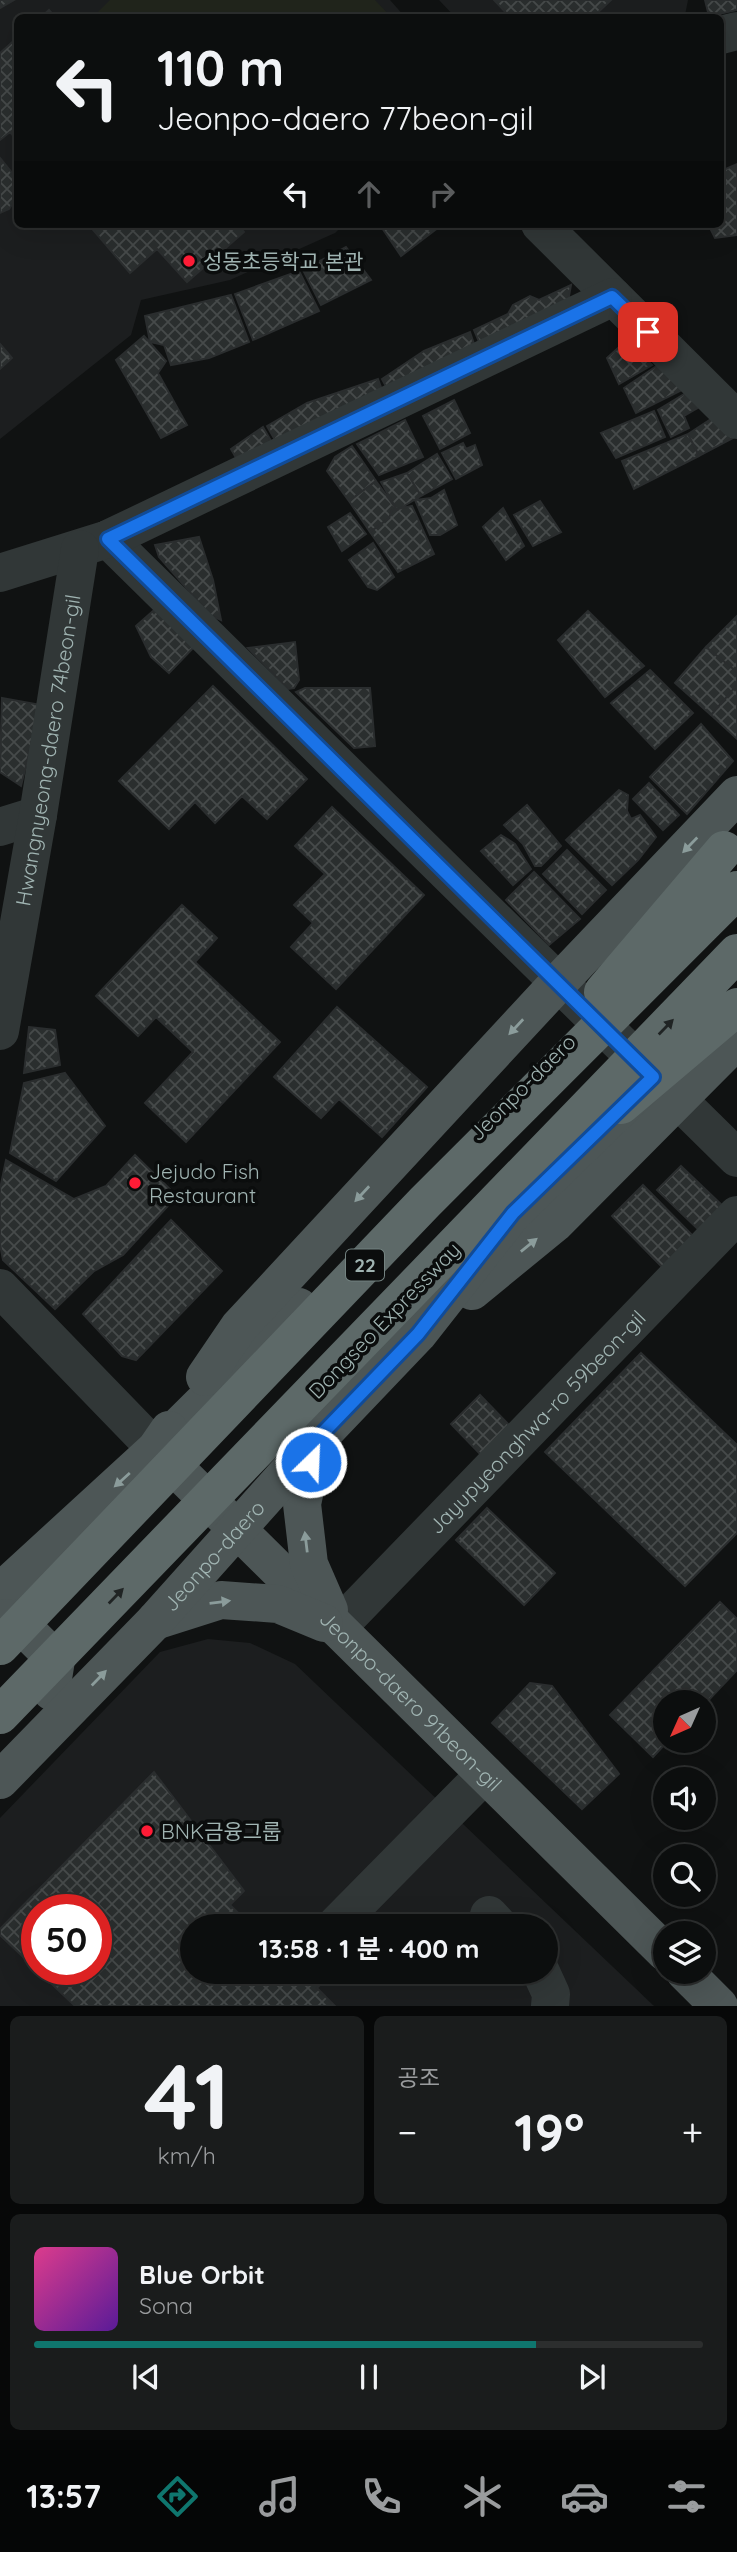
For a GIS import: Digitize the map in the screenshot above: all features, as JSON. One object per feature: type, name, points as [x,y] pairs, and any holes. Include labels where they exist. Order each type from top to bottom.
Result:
[{"type":"highway","points":[[425,1202],[730,860]]},
{"type":"highway","name":"22","points":[[0,1646],[425,1202],[737,890]]},
{"type":"highway","name":"Dongseo Expressway","points":[[0,1715],[737,953]]},
{"type":"highway","points":[[460,1242],[737,1007]]},
{"type":"main road","points":[[0,1592],[156,1449],[239,1327],[558,983],[737,795]]},
{"type":"main road","name":"Jeonpo-daero","points":[[156,1449],[593,1018],[730,860]]},
{"type":"main road","name":"Jeonpo-daero","points":[[0,1780],[155,1621],[315,1441],[418,1334],[513,1213],[665,1089],[737,991]]},
{"type":"main road","points":[[665,1089],[737,1040]]},
{"type":"main road","points":[[315,1441],[302,1504],[309,1564],[337,1628]]},
{"type":"main road","name":"Jeonpo-daero 91beon-gil","points":[[156,1449],[653,1940]]},
{"type":"main road","points":[[155,1621],[221,1600],[278,1604],[337,1628]]},
{"type":"main road","points":[[0,1619],[14,1618],[56,1660],[44,1735]]},
{"type":"main road","points":[[697,1984],[719,2006]]},
{"type":"street","points":[[544,228],[737,420]]},
{"type":"street","points":[[0,573],[94,544],[612,297]]},
{"type":"street","points":[[94,544],[558,983],[737,1158]]},
{"type":"street","name":"Hwangnyeong-daero 74beon-gil","points":[[0,1031],[38,815],[94,544]]},
{"type":"street","points":[[0,827],[38,815]]},
{"type":"street","name":"Jayupyeonghwa-ro 59beon-gil","points":[[337,1628],[737,1215]]},
{"type":"street","points":[[0,1289],[156,1449]]},
{"type":"street","points":[[347,1914],[485,1774]]},
{"type":"street","points":[[546,1984],[551,1994],[550,2006]]},
{"type":"shaded area","points":[[0,0],[390,0],[402,14],[14,14],[14,228],[340,228],[335,233],[230,280],[141,300],[131,335],[0,439]]},
{"type":"shaded area","points":[[110,0],[375,0],[388,14],[96,14]]},
{"type":"shaded area","points":[[439,0],[688,0],[685,14],[452,14]]},
{"type":"shaded area","points":[[208,1639],[250,1643],[295,1664],[557,1914],[180,1914],[180,1984],[558,1984],[558,1915],[654,2006],[0,2006],[0,1818],[160,1652]]},
{"type":"building","points":[[0,0],[14,0],[0,8]]},
{"type":"building","points":[[494,0],[611,0],[596,14],[507,14]]},
{"type":"building","points":[[705,0],[737,0],[737,10],[708,14]]},
{"type":"building","points":[[14,41],[14,136],[10,132],[0,140],[0,53]]},
{"type":"building","points":[[0,158],[14,177],[14,202],[9,209],[0,213]]},
{"type":"building","points":[[737,164],[737,235],[715,238],[710,228],[724,228],[724,170]]},
{"type":"building","name":"성동초등학교 본관","points":[[91,228],[240,228],[244,232],[187,282],[157,249],[130,273]]},
{"type":"building","points":[[382,228],[438,228],[401,256]]},
{"type":"building","points":[[346,247],[371,280],[321,305],[303,270]]},
{"type":"building","points":[[299,271],[319,311],[253,340],[235,294]]},
{"type":"building","points":[[571,285],[567,307],[482,349],[474,330],[508,314],[513,305],[530,296],[539,300]]},
{"type":"building","points":[[231,295],[249,342],[209,358],[171,365],[164,345],[150,342],[145,316]]},
{"type":"building","points":[[470,332],[477,353],[390,394],[382,379],[424,351]]},
{"type":"building","points":[[144,336],[166,361],[158,373],[187,425],[161,438],[116,360]]},
{"type":"building","points":[[627,340],[652,365],[619,384],[607,358]]},
{"type":"building","points":[[0,344],[12,358],[0,369]]},
{"type":"building","points":[[658,365],[682,390],[636,413],[624,388]]},
{"type":"building","points":[[378,379],[385,398],[279,447],[267,426],[307,403]]},
{"type":"building","points":[[686,393],[701,406],[684,416],[689,428],[671,437],[658,410]]},
{"type":"building","points":[[454,400],[470,433],[440,449],[423,416]]},
{"type":"building","points":[[654,411],[665,437],[616,458],[601,433]]},
{"type":"building","points":[[717,415],[735,437],[699,456],[688,434]]},
{"type":"building","points":[[405,420],[423,457],[379,475],[357,444]]},
{"type":"building","points":[[263,427],[274,446],[240,465],[231,449]]},
{"type":"building","points":[[688,434],[699,456],[634,489],[622,461]]},
{"type":"building","points":[[463,443],[466,449],[475,445],[482,465],[456,479],[442,453]]},
{"type":"building","points":[[352,446],[376,481],[349,501],[327,471],[335,457]]},
{"type":"building","points":[[437,454],[452,479],[421,496],[407,473]]},
{"type":"building","points":[[407,473],[421,496],[397,510],[381,482]]},
{"type":"building","points":[[376,481],[397,510],[392,510],[389,518],[370,532],[349,501]]},
{"type":"building","points":[[444,490],[457,525],[440,535],[430,535],[415,500],[431,498]]},
{"type":"building","points":[[540,501],[561,532],[533,546],[514,515]]},
{"type":"building","points":[[412,506],[434,554],[398,572],[370,532],[389,518],[392,510]]},
{"type":"building","points":[[503,508],[524,546],[506,560],[483,527]]},
{"type":"building","points":[[350,513],[366,534],[342,551],[328,527]]},
{"type":"building","points":[[199,537],[213,580],[221,620],[210,615],[159,557],[155,545]]},
{"type":"building","points":[[373,543],[394,577],[377,590],[368,587],[349,560]]},
{"type":"building","points":[[154,610],[195,646],[169,673],[151,657],[136,626]]},
{"type":"building","points":[[588,611],[644,666],[605,697],[558,640]]},
{"type":"building","points":[[737,616],[737,672],[706,647]]},
{"type":"building","points":[[295,642],[299,680],[294,688],[288,689],[248,648]]},
{"type":"building","points":[[706,647],[737,672],[737,685],[711,715],[675,683]]},
{"type":"building","points":[[650,670],[693,713],[655,749],[611,703]]},
{"type":"building","points":[[737,685],[737,739],[711,715]]},
{"type":"building","points":[[213,686],[307,779],[267,819],[242,796],[215,823],[195,802],[169,829],[119,781]]},
{"type":"building","points":[[305,688],[370,688],[375,746],[354,748],[296,692]]},
{"type":"building","points":[[2,698],[41,705],[21,786],[0,772]]},
{"type":"building","points":[[701,724],[733,761],[687,814],[650,777]]},
{"type":"building","points":[[649,783],[679,815],[663,830],[633,799]]},
{"type":"building","points":[[619,790],[628,795],[627,811],[631,819],[640,815],[656,837],[638,860],[612,885],[566,840]]},
{"type":"building","points":[[527,805],[561,846],[541,866],[535,866],[523,844],[504,825]]},
{"type":"building","points":[[332,807],[424,895],[336,989],[291,947],[313,923],[294,905],[325,874],[295,846]]},
{"type":"building","points":[[501,835],[515,844],[531,869],[513,885],[481,851]]},
{"type":"building","points":[[567,850],[606,890],[582,914],[543,874]]},
{"type":"building","points":[[534,872],[580,919],[549,945],[506,900]]},
{"type":"building","points":[[182,905],[217,938],[195,962],[280,1042],[186,1142],[145,1103],[193,1052],[156,1017],[138,1036],[96,996]]},
{"type":"building","points":[[337,1007],[427,1087],[382,1137],[339,1099],[321,1118],[274,1077]]},
{"type":"building","points":[[29,1027],[55,1030],[60,1065],[24,1073]]},
{"type":"building","points":[[65,1073],[105,1126],[56,1181],[10,1153],[24,1083]]},
{"type":"building","points":[[135,1155],[177,1196],[123,1255],[94,1271],[55,1309],[3,1260],[0,1244],[0,1189],[6,1160],[74,1199],[106,1186]]},
{"type":"building","points":[[681,1166],[724,1207],[701,1232],[657,1190]]},
{"type":"building","points":[[643,1185],[696,1239],[665,1270],[612,1216]]},
{"type":"building","points":[[171,1220],[222,1271],[136,1360],[122,1356],[83,1314]]},
{"type":"building","points":[[641,1353],[737,1445],[737,1533],[685,1586],[545,1452]]},
{"type":"building","points":[[480,1395],[516,1432],[486,1460],[451,1424]]},
{"type":"building","points":[[487,1508],[555,1573],[524,1605],[456,1540]]},
{"type":"building","points":[[720,1602],[737,1619],[737,1670],[716,1692],[716,1690],[653,1690],[653,1754],[656,1754],[653,1757],[610,1715]]},
{"type":"building","points":[[530,1683],[552,1686],[619,1774],[582,1809],[492,1723]]},
{"type":"building","name":"BNK금융그룹","points":[[154,1772],[244,1891],[230,1905],[239,1914],[180,1914],[180,1984],[321,1984],[317,1988],[335,2006],[75,2006],[53,1985],[112,1985],[112,1894],[34,1894]]},
{"type":"building","name":"BNK금융그룹","points":[[21,1908],[21,1955],[0,1935],[0,1929]]},
{"type":"place","name":"성동초등학교 본관","points":[[189,261]]},
{"type":"place","name":"Jejudo Fish Restaurant","points":[[135,1183]]},
{"type":"place","name":"BNK금융그룹","points":[[147,1831]]},
{"type":"route","points":[[311,1462],[315,1441],[418,1334],[513,1213],[653,1077],[108,539],[612,297],[648,332]]}]
